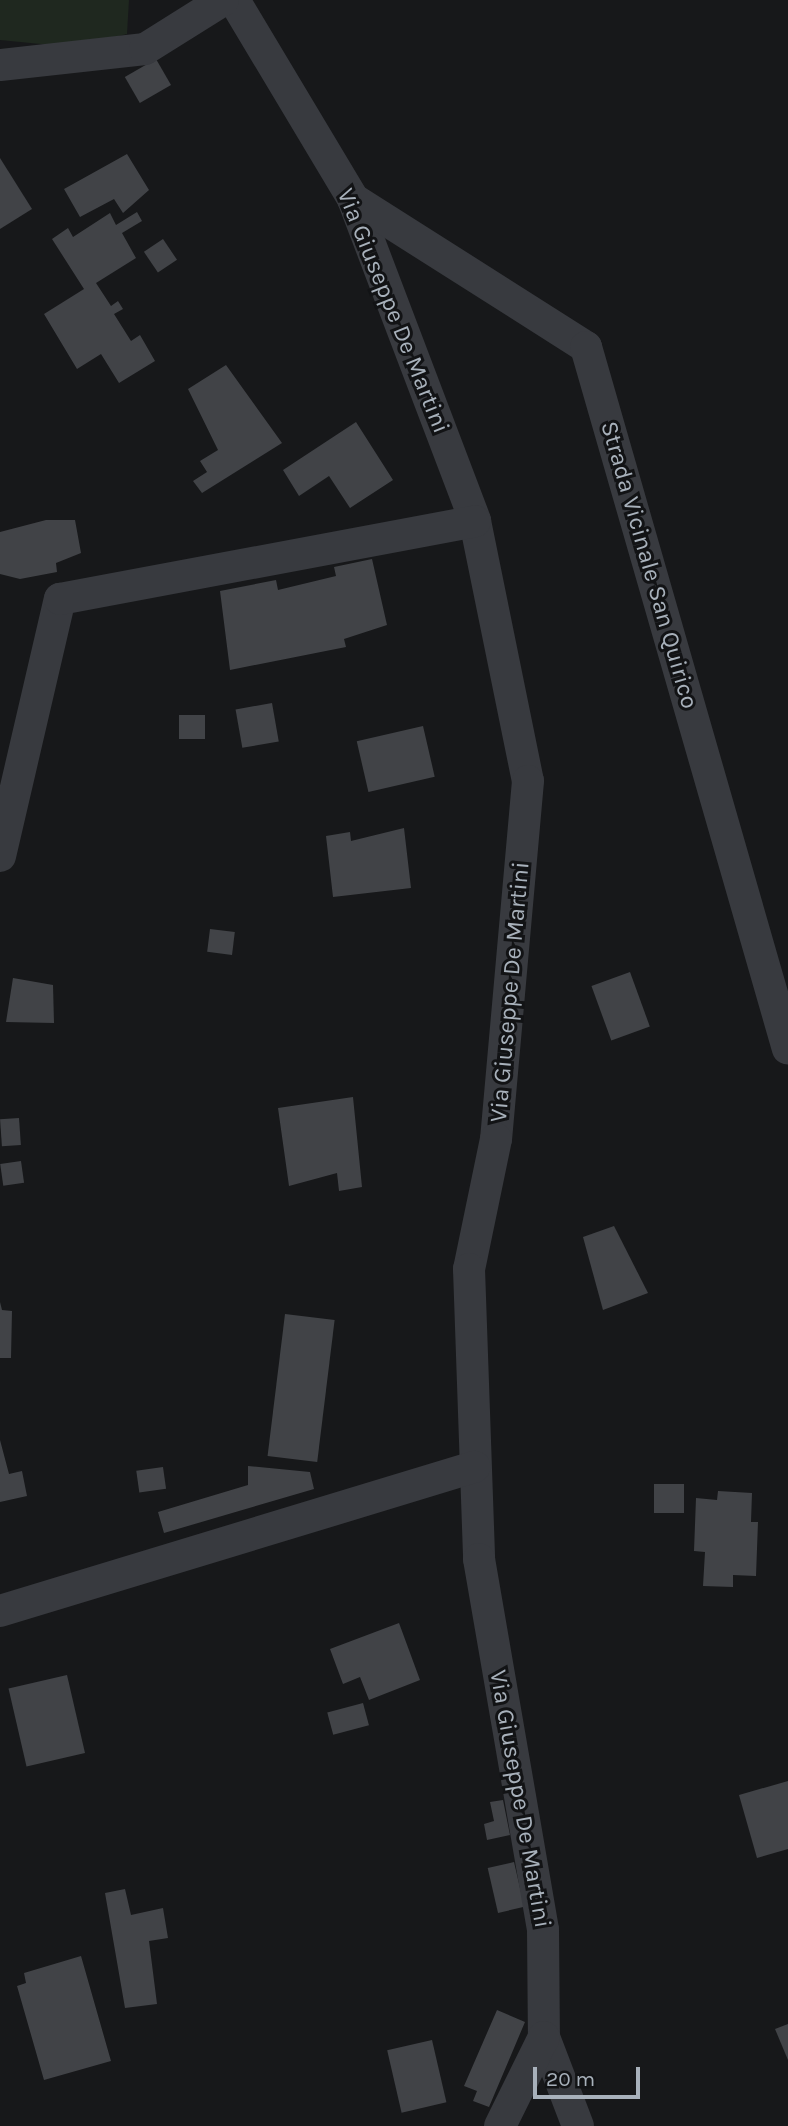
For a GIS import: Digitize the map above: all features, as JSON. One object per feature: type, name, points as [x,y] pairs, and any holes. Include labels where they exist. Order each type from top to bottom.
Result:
[{"type":"street","points":[[0,65],[145,49],[223,0]]},
{"type":"street","name":"Via Giuseppe De Martini","points":[[234,0],[353,199],[475,521],[528,781],[496,1139],[469,1269],[475,1466],[479,1559],[544,1930],[544,2036],[578,2126]]},
{"type":"street","name":"Strada Vicinale San Quirico","points":[[353,199],[586,346],[788,1049]]},
{"type":"street","points":[[0,856],[60,599],[475,521]]},
{"type":"street","points":[[0,1611],[475,1466]]},
{"type":"street","points":[[500,2126],[544,2036]]},
{"type":"shaded area","points":[[0,0],[129,0],[127,34],[71,47],[0,40]]},
{"type":"building","points":[[156,59],[171,85],[140,103],[125,77]]},
{"type":"building","points":[[127,154],[149,190],[123,213],[114,199],[80,217],[64,189]]},
{"type":"building","points":[[0,158],[32,209],[0,229]]},
{"type":"building","points":[[137,212],[142,221],[122,233],[136,258],[96,283],[111,306],[118,301],[123,309],[114,314],[131,341],[140,335],[155,361],[119,383],[101,354],[77,369],[44,314],[84,289],[52,239],[68,228],[73,237],[110,213],[116,225]]},
{"type":"building","points":[[163,239],[177,260],[158,273],[144,252]]},
{"type":"building","points":[[226,365],[282,443],[202,493],[193,481],[207,472],[200,461],[218,450],[188,389]]},
{"type":"building","points":[[356,422],[393,480],[350,508],[329,476],[299,496],[283,470]]},
{"type":"building","points":[[46,520],[75,520],[81,553],[56,563],[57,572],[20,579],[0,574],[0,532]]},
{"type":"building","points":[[372,559],[387,625],[344,639],[346,647],[230,670],[220,591],[276,580],[278,590],[336,576],[334,567]]},
{"type":"building","points":[[272,703],[279,741],[242,748],[236,709]]},
{"type":"building","points":[[179,715],[205,715],[205,739],[179,739]]},
{"type":"building","points":[[423,726],[435,777],[368,792],[357,741]]},
{"type":"building","points":[[404,828],[411,888],[333,897],[326,836],[350,832],[351,841]]},
{"type":"building","points":[[210,929],[235,932],[232,955],[207,952]]},
{"type":"building","points":[[630,972],[650,1027],[611,1041],[591,986]]},
{"type":"building","points":[[13,978],[53,985],[54,1023],[6,1022]]},
{"type":"building","points":[[353,1097],[362,1187],[339,1191],[337,1173],[289,1186],[278,1108]]},
{"type":"building","points":[[19,1118],[21,1145],[2,1146],[0,1119]]},
{"type":"building","points":[[21,1161],[24,1183],[3,1186],[0,1164]]},
{"type":"building","points":[[614,1226],[648,1293],[603,1310],[583,1237]]},
{"type":"building","points":[[0,1302],[2,1310],[12,1311],[11,1358],[0,1358]]},
{"type":"building","points":[[285,1314],[335,1320],[317,1462],[268,1456]]},
{"type":"building","points":[[0,1440],[9,1474],[22,1471],[27,1496],[0,1502]]},
{"type":"building","points":[[248,1466],[310,1472],[314,1489],[164,1533],[158,1512],[248,1485]]},
{"type":"building","points":[[163,1467],[166,1489],[139,1493],[136,1471]]},
{"type":"building","points":[[654,1484],[684,1484],[684,1513],[654,1513]]},
{"type":"building","points":[[718,1491],[752,1493],[751,1522],[758,1522],[756,1576],[733,1575],[733,1587],[703,1586],[705,1552],[694,1551],[696,1498],[717,1500]]},
{"type":"building","points":[[399,1623],[420,1680],[369,1700],[360,1677],[343,1684],[330,1649]]},
{"type":"building","points":[[67,1675],[85,1753],[27,1766],[9,1688]]},
{"type":"building","points":[[363,1703],[369,1725],[333,1735],[327,1713]]},
{"type":"building","points":[[788,1781],[788,1849],[757,1858],[739,1795]]},
{"type":"building","points":[[503,1800],[510,1835],[487,1840],[484,1824],[494,1821],[490,1802]]},
{"type":"building","points":[[514,1862],[524,1907],[498,1913],[488,1868]]},
{"type":"building","points":[[125,1889],[131,1915],[163,1908],[168,1938],[149,1941],[157,2004],[125,2008],[105,1893]]},
{"type":"building","points":[[81,1956],[111,2061],[44,2080],[17,1986],[26,1983],[24,1973]]},
{"type":"building","points":[[497,2010],[525,2022],[489,2107],[473,2101],[477,2091],[464,2086]]},
{"type":"building","points":[[788,2024],[788,2060],[775,2029]]},
{"type":"building","points":[[432,2040],[446,2102],[402,2113],[387,2050]]}]
